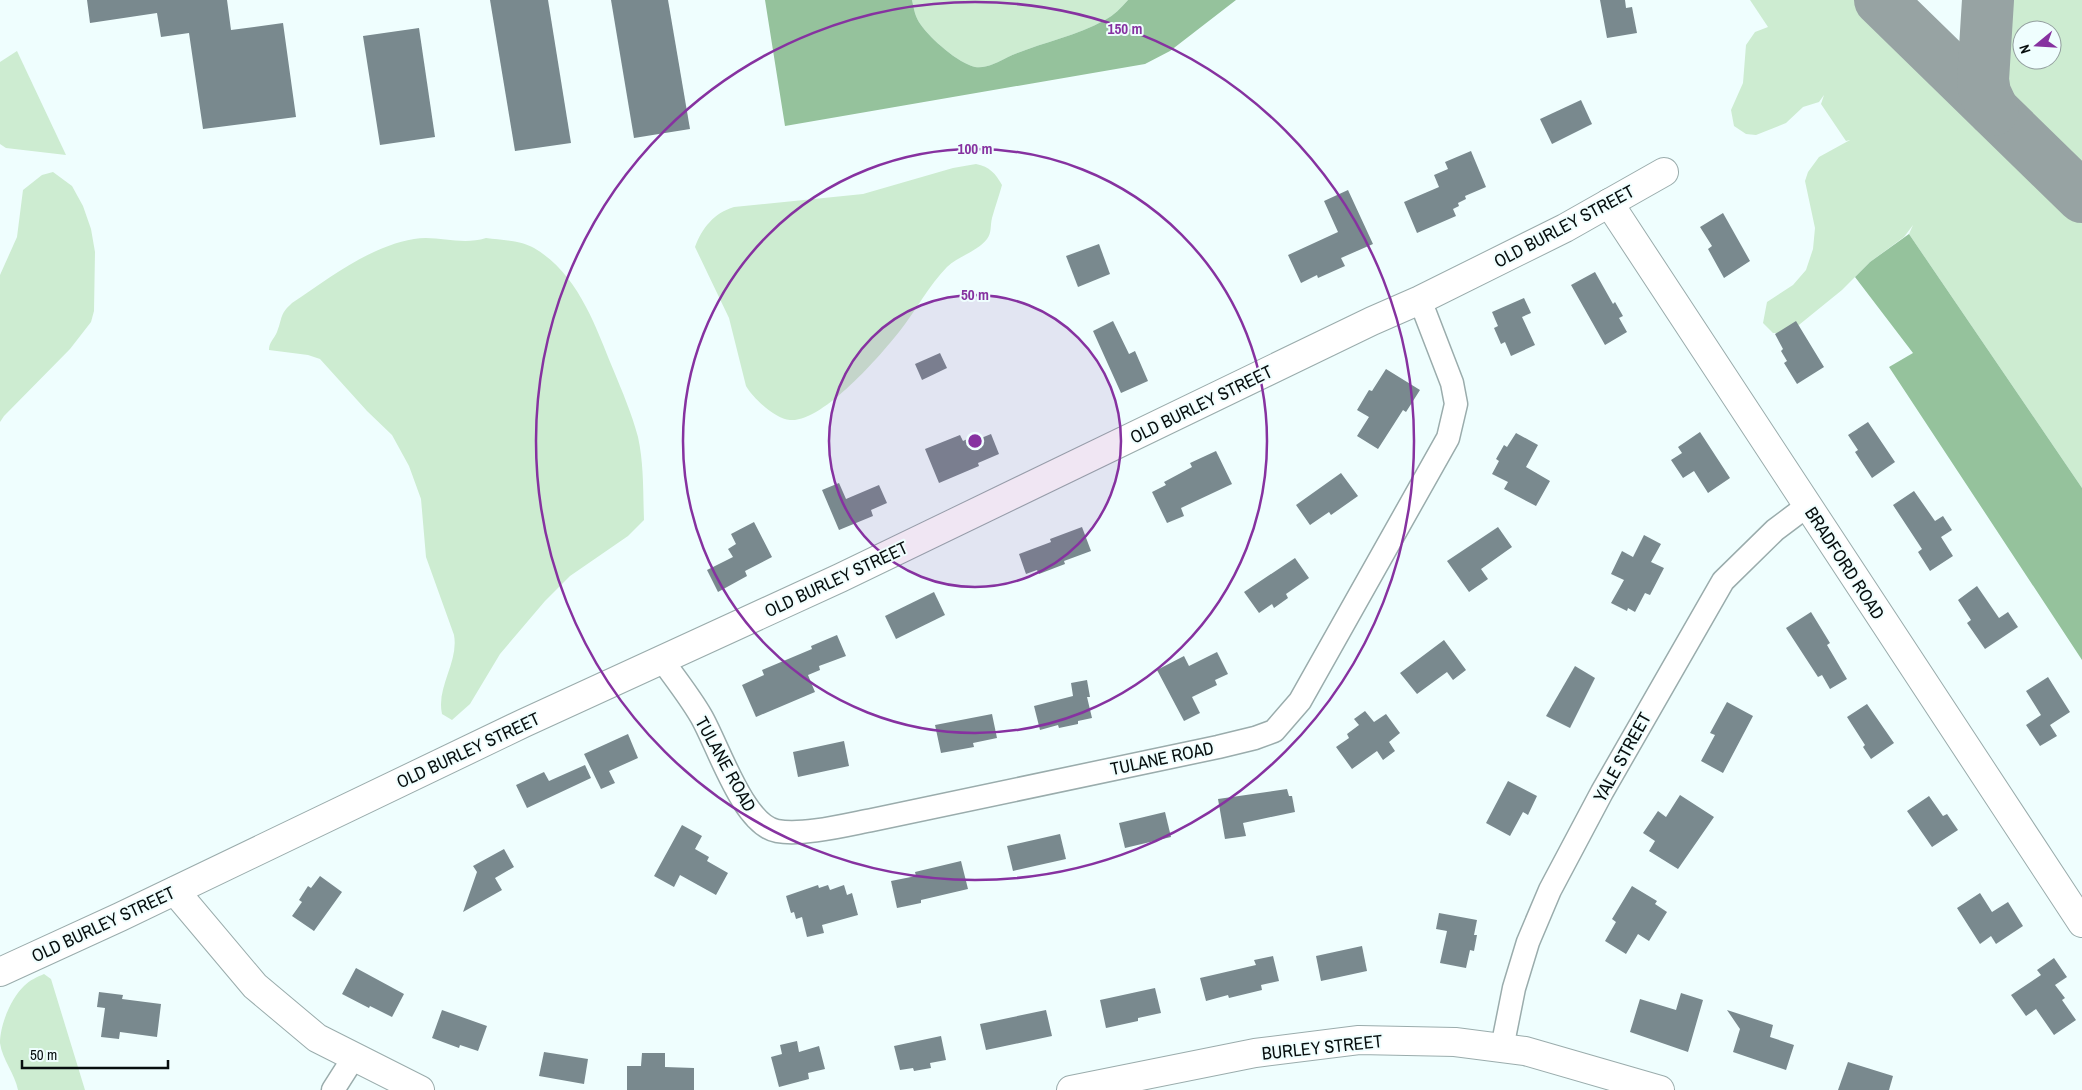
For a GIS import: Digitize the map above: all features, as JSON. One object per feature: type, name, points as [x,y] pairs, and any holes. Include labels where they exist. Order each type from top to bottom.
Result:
[{"type":"street","name":"OLD BURLEY STREET","points":[[0,972],[175,891],[524,722],[840,578],[1372,321],[1420,300],[1565,228],[1664,172]]},
{"type":"street","name":"BRADFORD ROAD","points":[[1609,203],[2082,923]]},
{"type":"street","name":"TULANE ROAD","points":[[662,660],[701,716],[742,802],[758,821],[776,831],[823,828],[872,820],[1246,740],[1274,731],[1286,720],[1300,701],[1448,438],[1456,404],[1452,383],[1420,300]]},
{"type":"street","name":"YALE STREET","points":[[1502,1048],[1514,988],[1532,934],[1550,890],[1606,784],[1723,580],[1774,530],[1807,506]]},
{"type":"street","points":[[175,891],[255,986],[317,1038],[420,1090]]},
{"type":"street","name":"BURLEY STREET","points":[[1071,1090],[1255,1053],[1359,1040],[1455,1042],[1525,1051],[1660,1090]]},
{"type":"street","points":[[333,1090],[354,1057]]},
{"type":"green space","points":[[765,0],[912,0],[917,19],[931,37],[961,61],[975,67],[983,67],[1093,26],[1111,16],[1128,0],[1236,0],[1170,51],[1145,64],[785,126]]},
{"type":"green space","points":[[912,0],[1128,0],[1111,16],[1093,26],[1020,52],[992,65],[975,67],[961,61],[931,37],[917,19]]},
{"type":"green space","points":[[1750,0],[1857,0],[2082,220],[2082,488],[1909,234],[1913,225],[1904,237],[1870,262],[1842,290],[1789,333],[1773,333],[1763,323],[1767,302],[1793,285],[1806,270],[1813,249],[1815,228],[1805,181],[1808,172],[1819,157],[1850,140],[1846,141],[1821,104],[1824,95],[1819,102],[1803,107],[1786,123],[1756,135],[1746,134],[1734,126],[1731,110],[1743,83],[1746,45],[1755,32],[1768,27]]},
{"type":"green space","points":[[2004,0],[2082,0],[2082,174],[2004,97],[1998,74],[1997,49]]},
{"type":"green space","points":[[17,51],[66,155],[6,148],[0,144],[0,62]]},
{"type":"green space","points":[[976,164],[992,171],[1002,185],[992,218],[990,234],[987,239],[947,267],[890,343],[865,371],[834,400],[803,418],[790,420],[778,416],[765,407],[746,386],[729,318],[695,247],[701,234],[710,222],[720,213],[734,207],[863,194],[953,168]]},
{"type":"green space","points":[[53,172],[72,186],[83,206],[91,229],[95,252],[94,311],[91,322],[70,349],[0,422],[0,275],[17,237],[23,190],[42,175]]},
{"type":"green space","points":[[1909,234],[2082,488],[2082,660],[1889,367],[1913,353],[1855,277],[1870,262]]},
{"type":"green space","points":[[432,238],[468,241],[486,238],[529,245],[549,259],[574,286],[592,318],[623,394],[638,437],[642,468],[644,520],[628,536],[570,576],[545,601],[500,654],[470,704],[452,720],[442,714],[441,704],[444,684],[451,665],[455,645],[454,635],[426,557],[421,499],[409,466],[392,435],[367,411],[320,359],[308,355],[269,350],[283,313],[292,303],[365,256],[397,243],[414,239]]},
{"type":"green space","points":[[44,974],[51,979],[85,1090],[18,1090],[3,1055],[0,1036],[4,1020],[15,997],[26,984]]},
{"type":"building","points":[[87,0],[227,0],[231,30],[283,23],[296,117],[203,129],[189,33],[161,37],[157,13],[90,23]]},
{"type":"building","points":[[490,0],[548,0],[571,143],[515,151]]},
{"type":"building","points":[[611,0],[668,0],[690,129],[634,138]]},
{"type":"building","points":[[1600,0],[1625,0],[1626,8],[1632,7],[1637,33],[1607,38]]},
{"type":"building","points":[[419,28],[435,137],[380,145],[363,36]]},
{"type":"building","points":[[1581,100],[1592,124],[1552,144],[1540,119]]},
{"type":"building","points":[[1471,151],[1486,187],[1465,196],[1466,199],[1458,203],[1459,206],[1453,209],[1456,216],[1417,233],[1404,202],[1439,187],[1434,175],[1448,169],[1445,162]]},
{"type":"building","points":[[1348,190],[1373,244],[1341,258],[1345,266],[1318,278],[1317,275],[1301,283],[1288,255],[1338,232],[1324,201]]},
{"type":"building","points":[[1723,213],[1750,261],[1724,278],[1708,249],[1712,246],[1700,227]]},
{"type":"building","points":[[1099,244],[1110,274],[1078,287],[1066,256]]},
{"type":"building","points":[[1595,272],[1613,304],[1615,302],[1623,316],[1619,318],[1627,332],[1605,345],[1571,285]]},
{"type":"building","points":[[1524,298],[1531,313],[1522,317],[1535,345],[1511,356],[1505,342],[1501,344],[1494,328],[1498,326],[1492,312]]},
{"type":"building","points":[[1113,321],[1129,354],[1135,351],[1148,381],[1121,393],[1093,331]]},
{"type":"building","points":[[1796,321],[1824,367],[1797,384],[1784,363],[1787,361],[1775,334]]},
{"type":"building","points":[[940,353],[947,368],[922,380],[915,364]]},
{"type":"building","points":[[1386,369],[1420,390],[1406,412],[1403,410],[1378,449],[1357,436],[1369,417],[1357,410],[1369,390],[1372,391]]},
{"type":"building","points":[[1868,422],[1895,462],[1872,478],[1855,452],[1858,450],[1848,435]]},
{"type":"building","points":[[1700,432],[1730,478],[1708,493],[1694,471],[1683,478],[1671,460],[1682,453],[1678,447]]},
{"type":"building","points":[[1516,433],[1538,445],[1526,467],[1550,481],[1536,506],[1504,489],[1508,482],[1492,474],[1499,461],[1496,459],[1504,445],[1507,447]]},
{"type":"building","points":[[991,434],[999,454],[978,463],[979,466],[939,483],[925,449],[960,435],[963,441],[972,437],[974,441]]},
{"type":"building","points":[[1216,451],[1232,484],[1181,508],[1184,516],[1167,523],[1152,492],[1166,485],[1164,482],[1192,467],[1190,463]]},
{"type":"building","points":[[1341,473],[1358,496],[1331,515],[1329,512],[1310,525],[1296,505]]},
{"type":"building","points":[[839,483],[846,499],[879,485],[887,503],[871,510],[873,516],[839,530],[822,490]]},
{"type":"building","points":[[1914,491],[1935,521],[1943,516],[1952,530],[1941,537],[1953,556],[1930,571],[1918,552],[1922,549],[1893,505]]},
{"type":"building","points":[[754,522],[772,557],[745,571],[747,576],[718,592],[707,570],[733,557],[728,549],[736,544],[731,534]]},
{"type":"building","points":[[1082,527],[1091,551],[1064,561],[1065,564],[1039,574],[1037,570],[1026,574],[1019,554],[1051,542],[1050,539]]},
{"type":"building","points":[[1498,527],[1512,547],[1481,569],[1488,579],[1469,592],[1447,561]]},
{"type":"building","points":[[1644,535],[1661,544],[1651,562],[1664,568],[1650,595],[1645,593],[1635,612],[1628,608],[1627,611],[1611,603],[1624,580],[1611,574],[1622,551],[1633,557]]},
{"type":"building","points":[[1295,558],[1309,578],[1286,594],[1288,598],[1274,608],[1272,604],[1259,613],[1244,592]]},
{"type":"building","points":[[1977,586],[1999,618],[2008,612],[2018,627],[1985,649],[1967,623],[1971,620],[1958,600]]},
{"type":"building","points":[[934,592],[945,615],[896,639],[885,616]]},
{"type":"building","points":[[1811,612],[1830,643],[1827,645],[1847,679],[1830,689],[1822,675],[1818,677],[1786,628]]},
{"type":"building","points":[[837,635],[846,656],[819,666],[820,670],[808,675],[815,692],[756,717],[742,685],[764,675],[762,670],[812,649],[811,646]]},
{"type":"building","points":[[1444,640],[1466,670],[1453,680],[1447,672],[1417,694],[1400,673]]},
{"type":"building","points":[[1217,652],[1228,674],[1215,680],[1217,685],[1192,697],[1200,713],[1184,721],[1157,670],[1184,656],[1189,666]]},
{"type":"building","points":[[1575,666],[1595,678],[1570,728],[1546,716]]},
{"type":"building","points":[[2048,677],[2070,712],[2050,725],[2057,736],[2040,746],[2026,725],[2041,715],[2026,691]]},
{"type":"building","points":[[1087,680],[1090,697],[1087,697],[1092,718],[1078,721],[1078,724],[1059,728],[1058,725],[1040,730],[1034,706],[1073,696],[1071,683]]},
{"type":"building","points":[[1727,702],[1753,716],[1723,773],[1701,761],[1715,735],[1710,733]]},
{"type":"building","points":[[1867,704],[1894,743],[1871,759],[1863,747],[1865,745],[1847,717]]},
{"type":"building","points":[[1365,711],[1374,722],[1386,714],[1400,733],[1389,742],[1395,751],[1383,760],[1377,751],[1352,769],[1336,747],[1349,738],[1347,734],[1359,725],[1354,719]]},
{"type":"building","points":[[992,714],[997,738],[973,743],[974,747],[941,753],[935,725]]},
{"type":"building","points":[[628,734],[638,758],[609,771],[615,783],[601,789],[584,754]]},
{"type":"building","points":[[844,741],[849,766],[798,777],[793,752]]},
{"type":"building","points":[[585,765],[591,778],[527,808],[516,785],[544,772],[549,781]]},
{"type":"building","points":[[1508,781],[1537,796],[1528,815],[1523,812],[1510,836],[1486,823]]},
{"type":"building","points":[[1287,789],[1289,796],[1292,796],[1295,812],[1243,823],[1246,836],[1225,839],[1218,799]]},
{"type":"building","points":[[1680,795],[1714,817],[1678,869],[1649,851],[1655,841],[1643,833],[1658,811],[1666,817]]},
{"type":"building","points":[[1929,796],[1943,816],[1947,814],[1958,830],[1932,847],[1907,811]]},
{"type":"building","points":[[1165,812],[1171,837],[1125,848],[1119,823]]},
{"type":"building","points":[[682,825],[702,836],[695,849],[709,857],[707,861],[728,873],[716,895],[680,875],[674,887],[654,876]]},
{"type":"building","points":[[1060,834],[1066,859],[1013,871],[1007,846]]},
{"type":"building","points":[[504,849],[514,867],[495,878],[502,890],[463,912],[477,872],[473,866]]},
{"type":"building","points":[[961,861],[968,889],[921,900],[921,903],[897,908],[891,881],[916,876],[915,872]]},
{"type":"building","points":[[320,876],[342,892],[314,931],[292,916],[302,902],[299,900],[308,886],[311,888]]},
{"type":"building","points":[[818,885],[819,888],[828,885],[830,890],[844,885],[847,895],[852,893],[858,915],[822,925],[824,933],[807,937],[802,917],[796,919],[794,912],[791,913],[786,896]]},
{"type":"building","points":[[1632,886],[1657,901],[1655,904],[1667,912],[1649,941],[1638,934],[1626,954],[1605,941],[1616,922],[1612,919]]},
{"type":"building","points":[[1980,893],[1992,912],[2008,902],[2023,926],[1996,944],[1991,936],[1980,944],[1957,908]]},
{"type":"building","points":[[1439,913],[1477,920],[1474,935],[1477,935],[1474,951],[1470,950],[1466,968],[1440,963],[1447,931],[1436,929]]},
{"type":"building","points":[[1362,946],[1367,971],[1321,981],[1316,956]]},
{"type":"building","points":[[1273,956],[1279,981],[1261,985],[1262,990],[1229,998],[1228,995],[1206,1001],[1200,978],[1256,965],[1254,960]]},
{"type":"building","points":[[2054,958],[2067,977],[2055,985],[2065,998],[2062,1000],[2076,1020],[2054,1035],[2036,1009],[2026,1016],[2011,995],[2041,975],[2037,970]]},
{"type":"building","points":[[356,968],[404,994],[392,1017],[342,994]]},
{"type":"building","points":[[1155,988],[1161,1013],[1138,1018],[1138,1021],[1106,1028],[1100,1000]]},
{"type":"building","points":[[99,992],[123,995],[122,999],[161,1004],[157,1037],[120,1032],[119,1039],[101,1037],[105,1008],[97,1007]]},
{"type":"building","points":[[1681,993],[1703,1000],[1688,1052],[1630,1032],[1640,999],[1676,1010]]},
{"type":"building","points":[[442,1010],[487,1026],[478,1051],[460,1045],[459,1048],[432,1038]]},
{"type":"building","points":[[1046,1010],[1052,1036],[986,1050],[980,1024]]},
{"type":"building","points":[[1727,1010],[1773,1025],[1770,1037],[1794,1045],[1786,1070],[1733,1052],[1740,1029]]},
{"type":"building","points":[[941,1036],[946,1060],[930,1063],[931,1068],[914,1071],[913,1068],[900,1070],[894,1046]]},
{"type":"building","points":[[797,1041],[799,1052],[819,1046],[825,1069],[808,1073],[809,1079],[779,1087],[771,1057],[782,1054],[780,1045]]},
{"type":"building","points":[[544,1052],[588,1059],[584,1084],[539,1076]]},
{"type":"building","points":[[642,1053],[665,1053],[665,1067],[694,1068],[694,1090],[627,1090],[627,1066],[641,1066]]},
{"type":"building","points":[[1848,1062],[1893,1076],[1889,1090],[1838,1090]]},
{"type":"taxiway","points":[[1880,0],[2082,197]]},
{"type":"taxiway","points":[[1988,0],[1983,80],[1985,93],[1993,110]]}]
